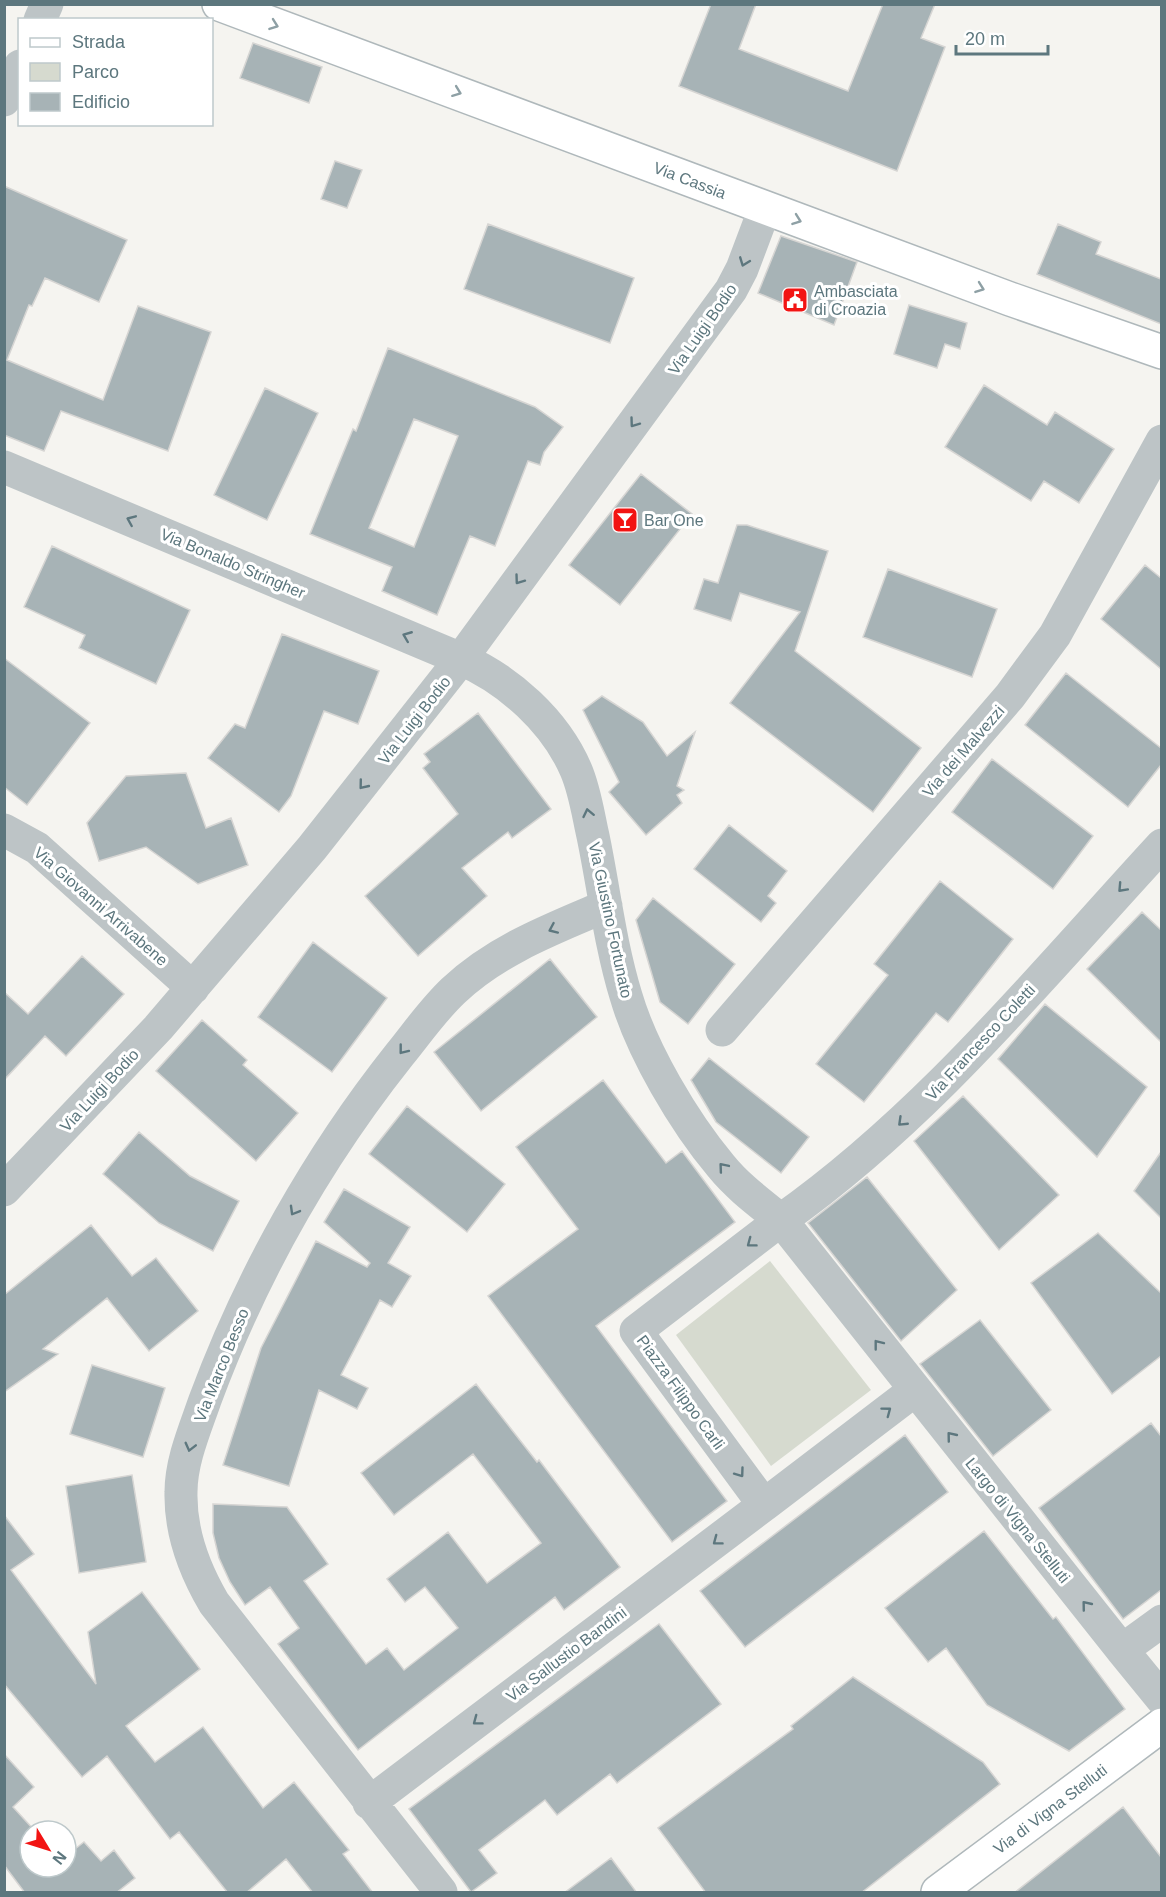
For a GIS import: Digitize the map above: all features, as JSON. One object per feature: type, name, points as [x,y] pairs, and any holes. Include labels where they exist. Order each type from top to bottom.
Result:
[{"type":"street","points":[[41,18],[47,4]]},
{"type":"street","name":"Via Cassia","points":[[219,4],[765,208],[1161,352]]},
{"type":"street","points":[[4,100],[18,70]]},
{"type":"street","name":"Via Luigi Bodio","points":[[4,1190],[194,988],[312,848],[461,658],[730,290],[742,269],[765,208]]},
{"type":"street","name":"Via dei Malvezzi","points":[[722,1030],[987,724],[1038,660],[1055,635],[1161,441]]},
{"type":"street","name":"Via Bonaldo Stringher","points":[[4,467],[461,658]]},
{"type":"street","name":"Via Giustino Fortunato","points":[[461,658],[482,668],[519,695],[541,717],[568,755],[576,770],[586,804],[626,997],[652,1060],[720,1166],[754,1199],[781,1220]]},
{"type":"street","name":"Via Giovanni Arrivabene","points":[[4,830],[37,848],[194,988]]},
{"type":"street","name":"Via Francesco Coletti","points":[[781,1220],[857,1164],[918,1107],[1161,845]]},
{"type":"street","name":"Via Marco Besso","points":[[441,1893],[224,1618],[198,1576],[185,1534],[181,1491],[190,1446],[211,1384],[269,1257],[319,1169],[379,1081],[452,992],[487,964],[520,943],[606,906]]},
{"type":"street","points":[[764,1505],[915,1390],[781,1220]]},
{"type":"street","name":"Piazza Filippo Carli","points":[[764,1505],[636,1331],[781,1220]]},
{"type":"street","name":"Largo di Vigna Stelluti","points":[[915,1390],[1161,1699]]},
{"type":"street","name":"Via Sallustio Bandini","points":[[369,1803],[764,1505]]},
{"type":"street","points":[[1122,1650],[1161,1621]]},
{"type":"street","name":"Via di Vigna Stelluti","points":[[938,1893],[1161,1725]]},
{"type":"green space","points":[[770,1261],[871,1390],[771,1466],[676,1335]]},
{"type":"building","points":[[711,4],[756,4],[739,49],[848,91],[883,4],[935,4],[921,38],[945,47],[897,171],[679,86]]},
{"type":"building","points":[[253,43],[322,67],[309,103],[240,78]]},
{"type":"building","points":[[335,161],[362,170],[347,208],[321,199]]},
{"type":"building","points":[[4,186],[127,240],[99,302],[45,278],[32,306],[29,305],[7,360],[103,400],[138,306],[211,332],[168,451],[61,411],[44,451],[4,435]]},
{"type":"building","points":[[488,224],[634,278],[610,343],[464,289]]},
{"type":"building","points":[[1058,224],[1101,242],[1096,254],[1161,279],[1161,324],[1037,274]]},
{"type":"building","points":[[781,236],[857,262],[834,325],[758,293]]},
{"type":"building","points":[[909,305],[967,323],[960,349],[945,344],[937,368],[894,354]]},
{"type":"building","points":[[388,348],[535,407],[563,427],[544,452],[540,465],[528,461],[495,546],[470,536],[437,615],[382,591],[392,567],[310,534],[353,429],[356,431]],"holes":[[[414,419],[458,436],[414,547],[369,528]]]},
{"type":"building","points":[[984,385],[1047,425],[1055,412],[1114,449],[1079,503],[1044,481],[1031,501],[945,447]]},
{"type":"building","points":[[265,388],[318,413],[267,520],[214,495]]},
{"type":"building","points":[[641,474],[692,514],[620,605],[569,565]]},
{"type":"building","points":[[737,525],[747,525],[828,551],[795,651],[921,748],[873,812],[730,703],[800,612],[740,593],[731,621],[694,609],[704,579],[718,583]]},
{"type":"building","points":[[52,546],[190,610],[156,684],[79,648],[85,635],[24,607]]},
{"type":"building","points":[[1145,565],[1161,578],[1161,669],[1101,619]]},
{"type":"building","points":[[888,569],[997,609],[972,677],[863,637]]},
{"type":"building","points":[[282,634],[379,671],[358,724],[324,711],[291,796],[279,812],[208,758],[235,724],[245,728]]},
{"type":"building","points":[[4,658],[90,723],[27,805],[4,787]]},
{"type":"building","points":[[1066,673],[1161,748],[1161,765],[1128,807],[1025,725]]},
{"type":"building","points":[[602,696],[643,722],[667,756],[695,732],[677,786],[684,790],[677,795],[682,803],[646,835],[609,792],[619,782],[583,710]]},
{"type":"building","points":[[478,713],[551,809],[512,838],[508,832],[462,868],[487,896],[418,956],[365,896],[458,814],[423,768],[430,762],[424,754]]},
{"type":"building","points":[[992,759],[1093,836],[1053,889],[952,812]]},
{"type":"building","points":[[186,773],[206,828],[231,818],[248,865],[198,884],[146,847],[99,861],[87,823],[126,776]]},
{"type":"building","points":[[729,825],[787,871],[768,896],[776,903],[761,922],[694,869]]},
{"type":"building","points":[[940,881],[1013,939],[948,1022],[936,1013],[864,1102],[816,1064],[888,975],[874,964]]},
{"type":"building","points":[[653,898],[735,964],[688,1024],[660,1002],[636,920]]},
{"type":"building","points":[[1142,912],[1161,930],[1161,1042],[1087,969]]},
{"type":"building","points":[[313,942],[387,998],[332,1072],[258,1017]]},
{"type":"building","points":[[82,956],[124,994],[66,1056],[45,1036],[4,1080],[4,992],[28,1014]]},
{"type":"building","points":[[550,959],[597,1017],[481,1111],[434,1052]]},
{"type":"building","points":[[1045,1004],[1147,1087],[1097,1157],[998,1059]]},
{"type":"building","points":[[202,1020],[247,1060],[243,1065],[298,1113],[256,1161],[156,1071]]},
{"type":"building","points":[[709,1058],[809,1137],[781,1173],[716,1122],[691,1080]]},
{"type":"building","points":[[603,1080],[666,1163],[682,1151],[735,1222],[596,1326],[727,1501],[672,1542],[488,1296],[578,1229],[516,1147]]},
{"type":"building","points":[[963,1096],[1059,1195],[999,1250],[914,1141]]},
{"type":"building","points":[[407,1106],[505,1184],[467,1232],[369,1154]]},
{"type":"building","points":[[139,1132],[190,1176],[239,1201],[213,1251],[159,1223],[103,1174]]},
{"type":"building","points":[[1161,1152],[1161,1218],[1134,1191]]},
{"type":"building","points":[[867,1177],[957,1290],[901,1341],[808,1223]]},
{"type":"building","points":[[344,1189],[410,1227],[388,1263],[411,1276],[392,1307],[380,1300],[341,1375],[368,1388],[357,1409],[319,1390],[289,1486],[223,1465],[261,1348],[316,1241],[367,1267],[370,1263],[324,1222]]},
{"type":"building","points":[[91,1225],[132,1276],[156,1258],[198,1311],[149,1351],[107,1298],[43,1349],[58,1354],[4,1392],[4,1295]]},
{"type":"building","points":[[1098,1233],[1161,1293],[1161,1356],[1112,1394],[1031,1283]]},
{"type":"building","points":[[980,1320],[1051,1410],[993,1456],[920,1364]]},
{"type":"building","points":[[92,1365],[165,1388],[143,1457],[70,1434]]},
{"type":"building","points":[[476,1384],[537,1462],[539,1460],[620,1567],[564,1610],[555,1597],[358,1750],[278,1644],[299,1628],[270,1587],[245,1605],[230,1582],[219,1558],[213,1533],[213,1504],[287,1507],[328,1564],[304,1581],[366,1664],[387,1648],[404,1670],[458,1628],[425,1587],[405,1602],[387,1579],[448,1532],[487,1583],[541,1543],[473,1454],[394,1515],[361,1473]]},
{"type":"building","points":[[1151,1423],[1161,1436],[1161,1590],[1123,1619],[1039,1508]]},
{"type":"building","points":[[905,1435],[948,1492],[745,1647],[700,1591]]},
{"type":"building","points":[[132,1475],[146,1562],[79,1573],[66,1486]]},
{"type":"building","points":[[4,1515],[34,1554],[11,1570],[96,1684],[88,1632],[142,1592],[200,1669],[126,1726],[155,1762],[203,1727],[263,1808],[294,1782],[349,1850],[343,1854],[373,1893],[313,1893],[286,1859],[246,1893],[228,1893],[179,1832],[170,1839],[107,1756],[82,1777],[4,1684]]},
{"type":"building","points":[[984,1531],[1053,1619],[1056,1617],[1125,1709],[1069,1751],[987,1705],[946,1648],[928,1662],[885,1608]]},
{"type":"building","points":[[659,1624],[721,1704],[617,1783],[610,1774],[557,1815],[545,1800],[479,1850],[497,1873],[471,1892],[409,1809]]},
{"type":"building","points":[[853,1677],[983,1762],[1000,1784],[861,1893],[706,1893],[658,1828],[793,1729],[791,1726]]},
{"type":"building","points":[[4,1754],[34,1787],[13,1807],[24,1819],[18,1819],[18,1879],[78,1879],[78,1847],[84,1842],[101,1861],[114,1850],[135,1878],[116,1893],[25,1893],[4,1865]]},
{"type":"building","points":[[1123,1807],[1161,1857],[1161,1893],[1014,1893]]},
{"type":"building","points":[[611,1858],[637,1893],[564,1893]]},
{"type":"place","name":"Ambasciata di Croazia","points":[[795,300]]},
{"type":"place","name":"Bar One","points":[[625,520]]}]
